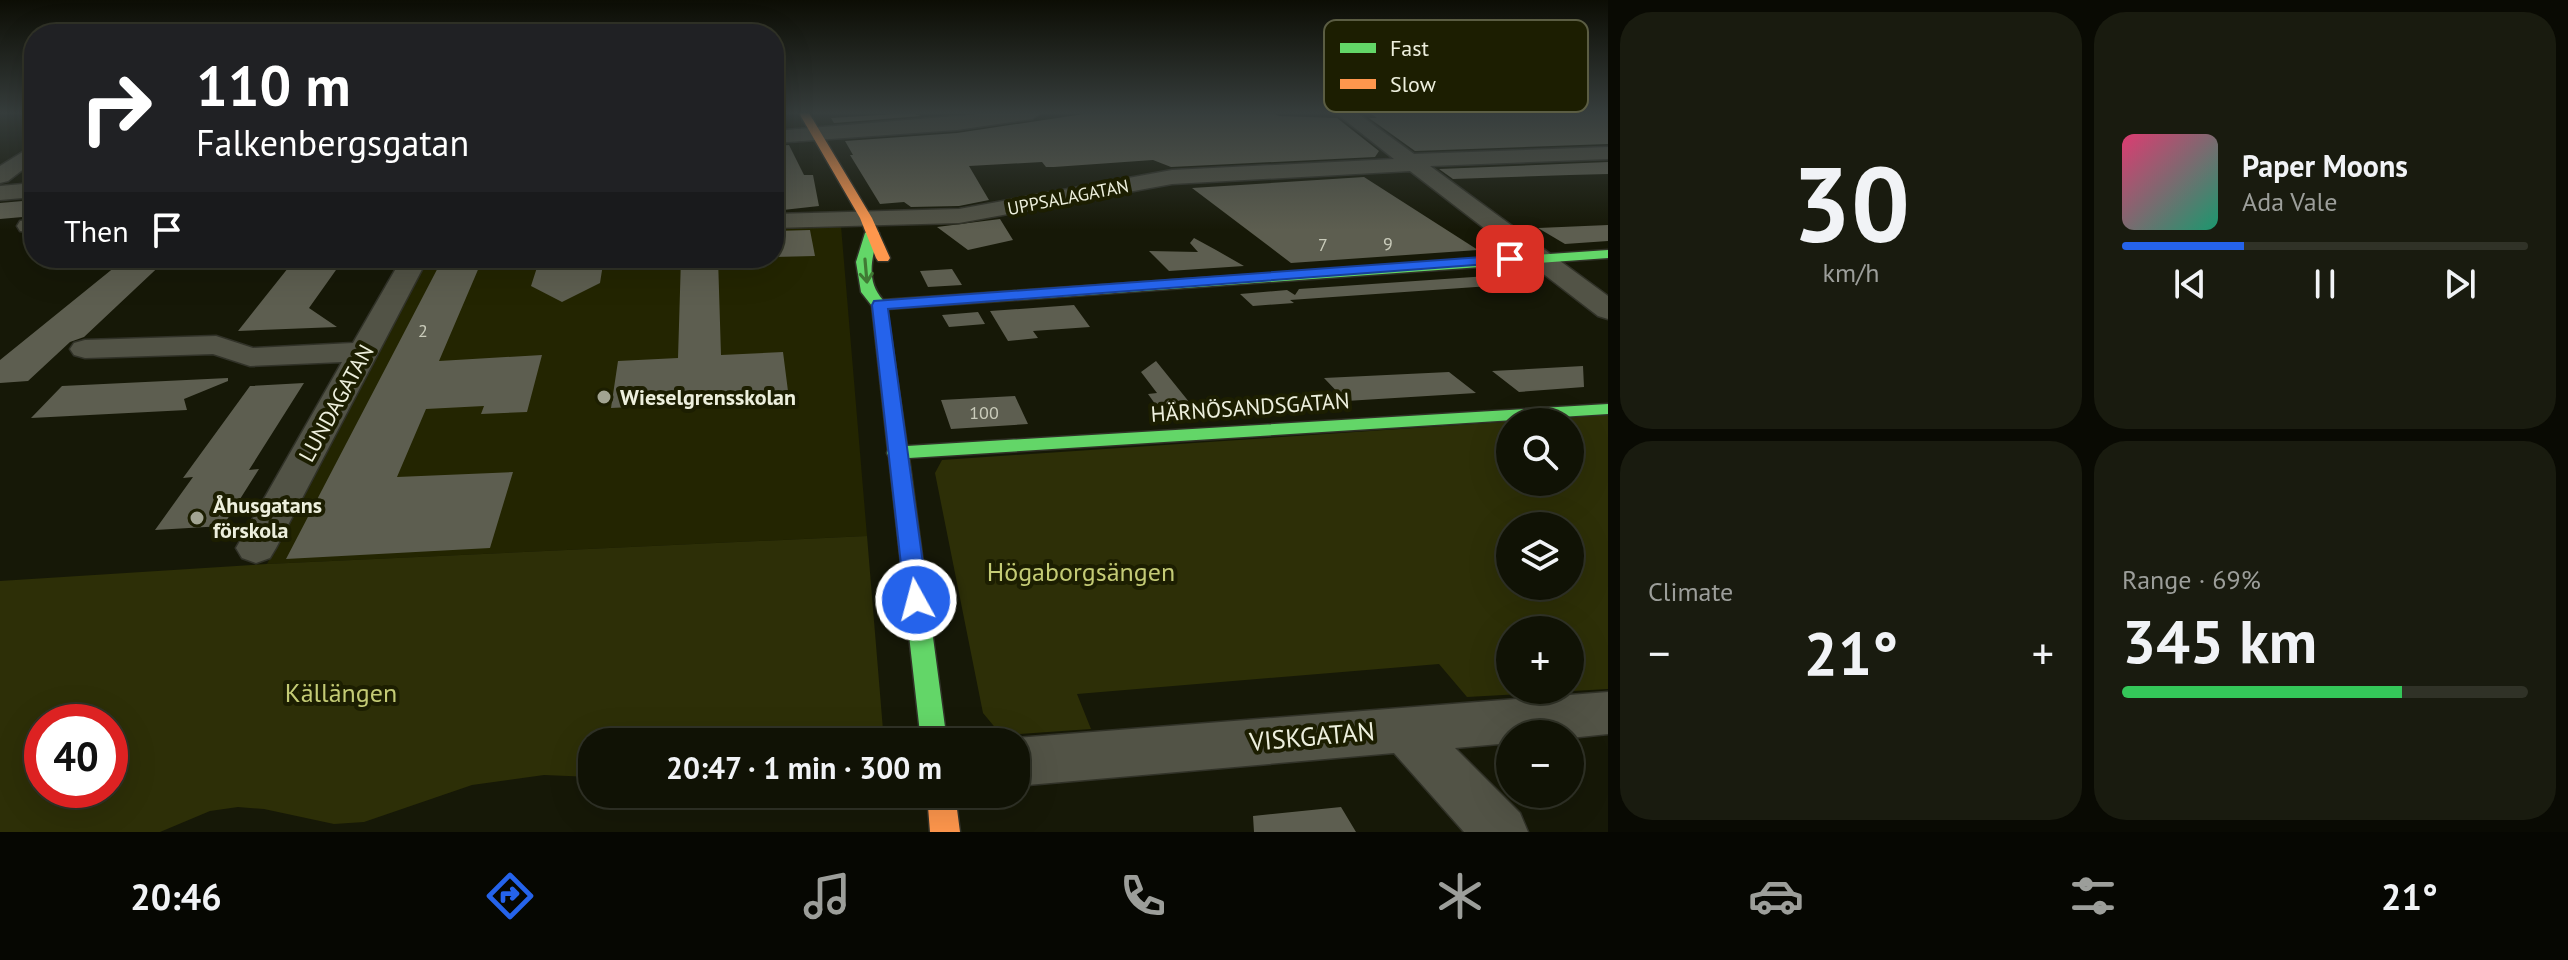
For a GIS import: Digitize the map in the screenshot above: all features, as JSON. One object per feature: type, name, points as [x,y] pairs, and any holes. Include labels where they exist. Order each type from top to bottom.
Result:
[{"type":"street","points":[[825,152],[880,246],[887,293],[879,305]]},
{"type":"street","points":[[1397,152],[1608,310]]},
{"type":"street","points":[[0,155],[24,153]]},
{"type":"street","name":"UPPSALAGATAN","points":[[784,222],[869,226],[959,216],[1172,177],[1608,153]]},
{"type":"street","points":[[0,176],[24,158]]},
{"type":"street","points":[[0,193],[24,191]]},
{"type":"street","points":[[869,226],[863,262],[868,292],[879,305],[932,728]]},
{"type":"street","points":[[879,305],[1608,254]]},
{"type":"street","name":"LUNDAGATAN","points":[[256,548],[410,268]]},
{"type":"street","points":[[85,349],[216,345],[250,357],[364,352]]},
{"type":"street","name":"HÄRNÖSANDSGATAN","points":[[896,453],[1608,409]]},
{"type":"street","name":"VISKGATAN","points":[[1030,761],[1608,713]]},
{"type":"street","points":[[1403,728],[1500,832]]},
{"type":"street","points":[[942,808],[945,832]]},
{"type":"shaded area","name":"Wieselgrensskolan","points":[[841,226],[867,536],[267,564],[420,268],[784,268],[784,228]]},
{"type":"green space","name":"Högaborgsängen","points":[[1608,415],[1608,689],[1584,690],[1584,616],[1496,616],[1496,695],[1467,697],[1439,664],[1077,694],[1091,729],[1030,733],[1030,728],[996,728],[983,713],[935,473],[942,460],[1496,423],[1496,496],[1584,496],[1584,417]]},
{"type":"green space","name":"Källängen","points":[[867,536],[883,728],[578,728],[578,776],[544,775],[472,785],[364,822],[334,824],[264,809],[238,807],[210,811],[160,832],[0,832],[0,581],[267,564]]},
{"type":"building","points":[[784,152],[792,152],[804,175],[813,175],[819,206],[784,210]]},
{"type":"building","points":[[851,152],[1378,152],[1375,157],[1171,167],[1153,160],[1054,167],[1046,167],[1042,162],[969,166],[989,200],[959,206],[911,207],[904,202],[880,204],[850,155],[853,155]]},
{"type":"building","points":[[1608,162],[1608,174],[1453,179],[1439,169]]},
{"type":"building","points":[[1364,177],[1478,250],[1291,263],[1192,188]]},
{"type":"building","points":[[24,201],[24,217],[0,219],[0,203]]},
{"type":"building","points":[[1000,219],[1013,240],[968,250],[937,227]]},
{"type":"building","points":[[1608,225],[1608,241],[1565,244],[1538,228]]},
{"type":"building","points":[[810,230],[815,256],[784,257],[784,231]]},
{"type":"building","points":[[1194,238],[1244,266],[1169,271],[1149,251],[1198,252],[1190,243]]},
{"type":"building","points":[[114,268],[157,268],[84,337],[70,342],[28,381],[0,383],[0,360]]},
{"type":"building","points":[[288,268],[336,270],[309,308],[337,327],[238,331]]},
{"type":"building","points":[[438,268],[479,268],[439,361],[542,355],[527,412],[481,414],[484,406],[426,409],[397,477],[513,472],[490,548],[286,559]]},
{"type":"building","points":[[537,268],[602,268],[600,283],[562,302],[531,286]]},
{"type":"building","points":[[681,268],[718,268],[721,355],[783,352],[789,399],[611,408],[618,361],[678,358]]},
{"type":"building","points":[[952,269],[962,285],[928,287],[920,271]]},
{"type":"building","points":[[1517,274],[1533,283],[1290,300],[1294,303],[1253,306],[1240,294],[1287,290],[1295,295],[1299,289]]},
{"type":"building","points":[[1074,305],[1090,327],[1033,331],[1038,338],[1008,341],[990,311]]},
{"type":"building","points":[[978,312],[985,324],[949,327],[942,315]]},
{"type":"building","points":[[1156,361],[1202,417],[1175,419],[1172,415],[1163,415],[1148,394],[1157,393],[1141,372]]},
{"type":"building","points":[[1583,366],[1584,387],[1519,392],[1492,371]]},
{"type":"building","points":[[1449,372],[1476,393],[1346,401],[1324,378]]},
{"type":"building","points":[[228,378],[228,381],[184,399],[187,410],[31,418],[62,386]]},
{"type":"building","points":[[304,383],[249,470],[259,469],[223,526],[155,530],[193,477],[183,478],[250,386]]},
{"type":"building","points":[[1015,396],[1028,424],[951,429],[941,400]]},
{"type":"building","points":[[1341,807],[1356,832],[1254,832],[1253,816]]},
{"type":"traffic: fast","points":[[872,233],[863,262],[868,292],[879,305],[884,337],[932,728]]},
{"type":"traffic: fast","points":[[879,305],[1608,254]]},
{"type":"traffic: fast","points":[[896,453],[1608,409]]},
{"type":"traffic: slow","points":[[827,152],[866,218],[883,258]]},
{"type":"traffic: slow","points":[[942,808],[945,832]]},
{"type":"place","name":"Wieselgrensskolan","points":[[604,397]]},
{"type":"place","name":"Åhusgatans förskola","points":[[197,518]]},
{"type":"route","points":[[916,600],[879,305],[1510,259]]}]
